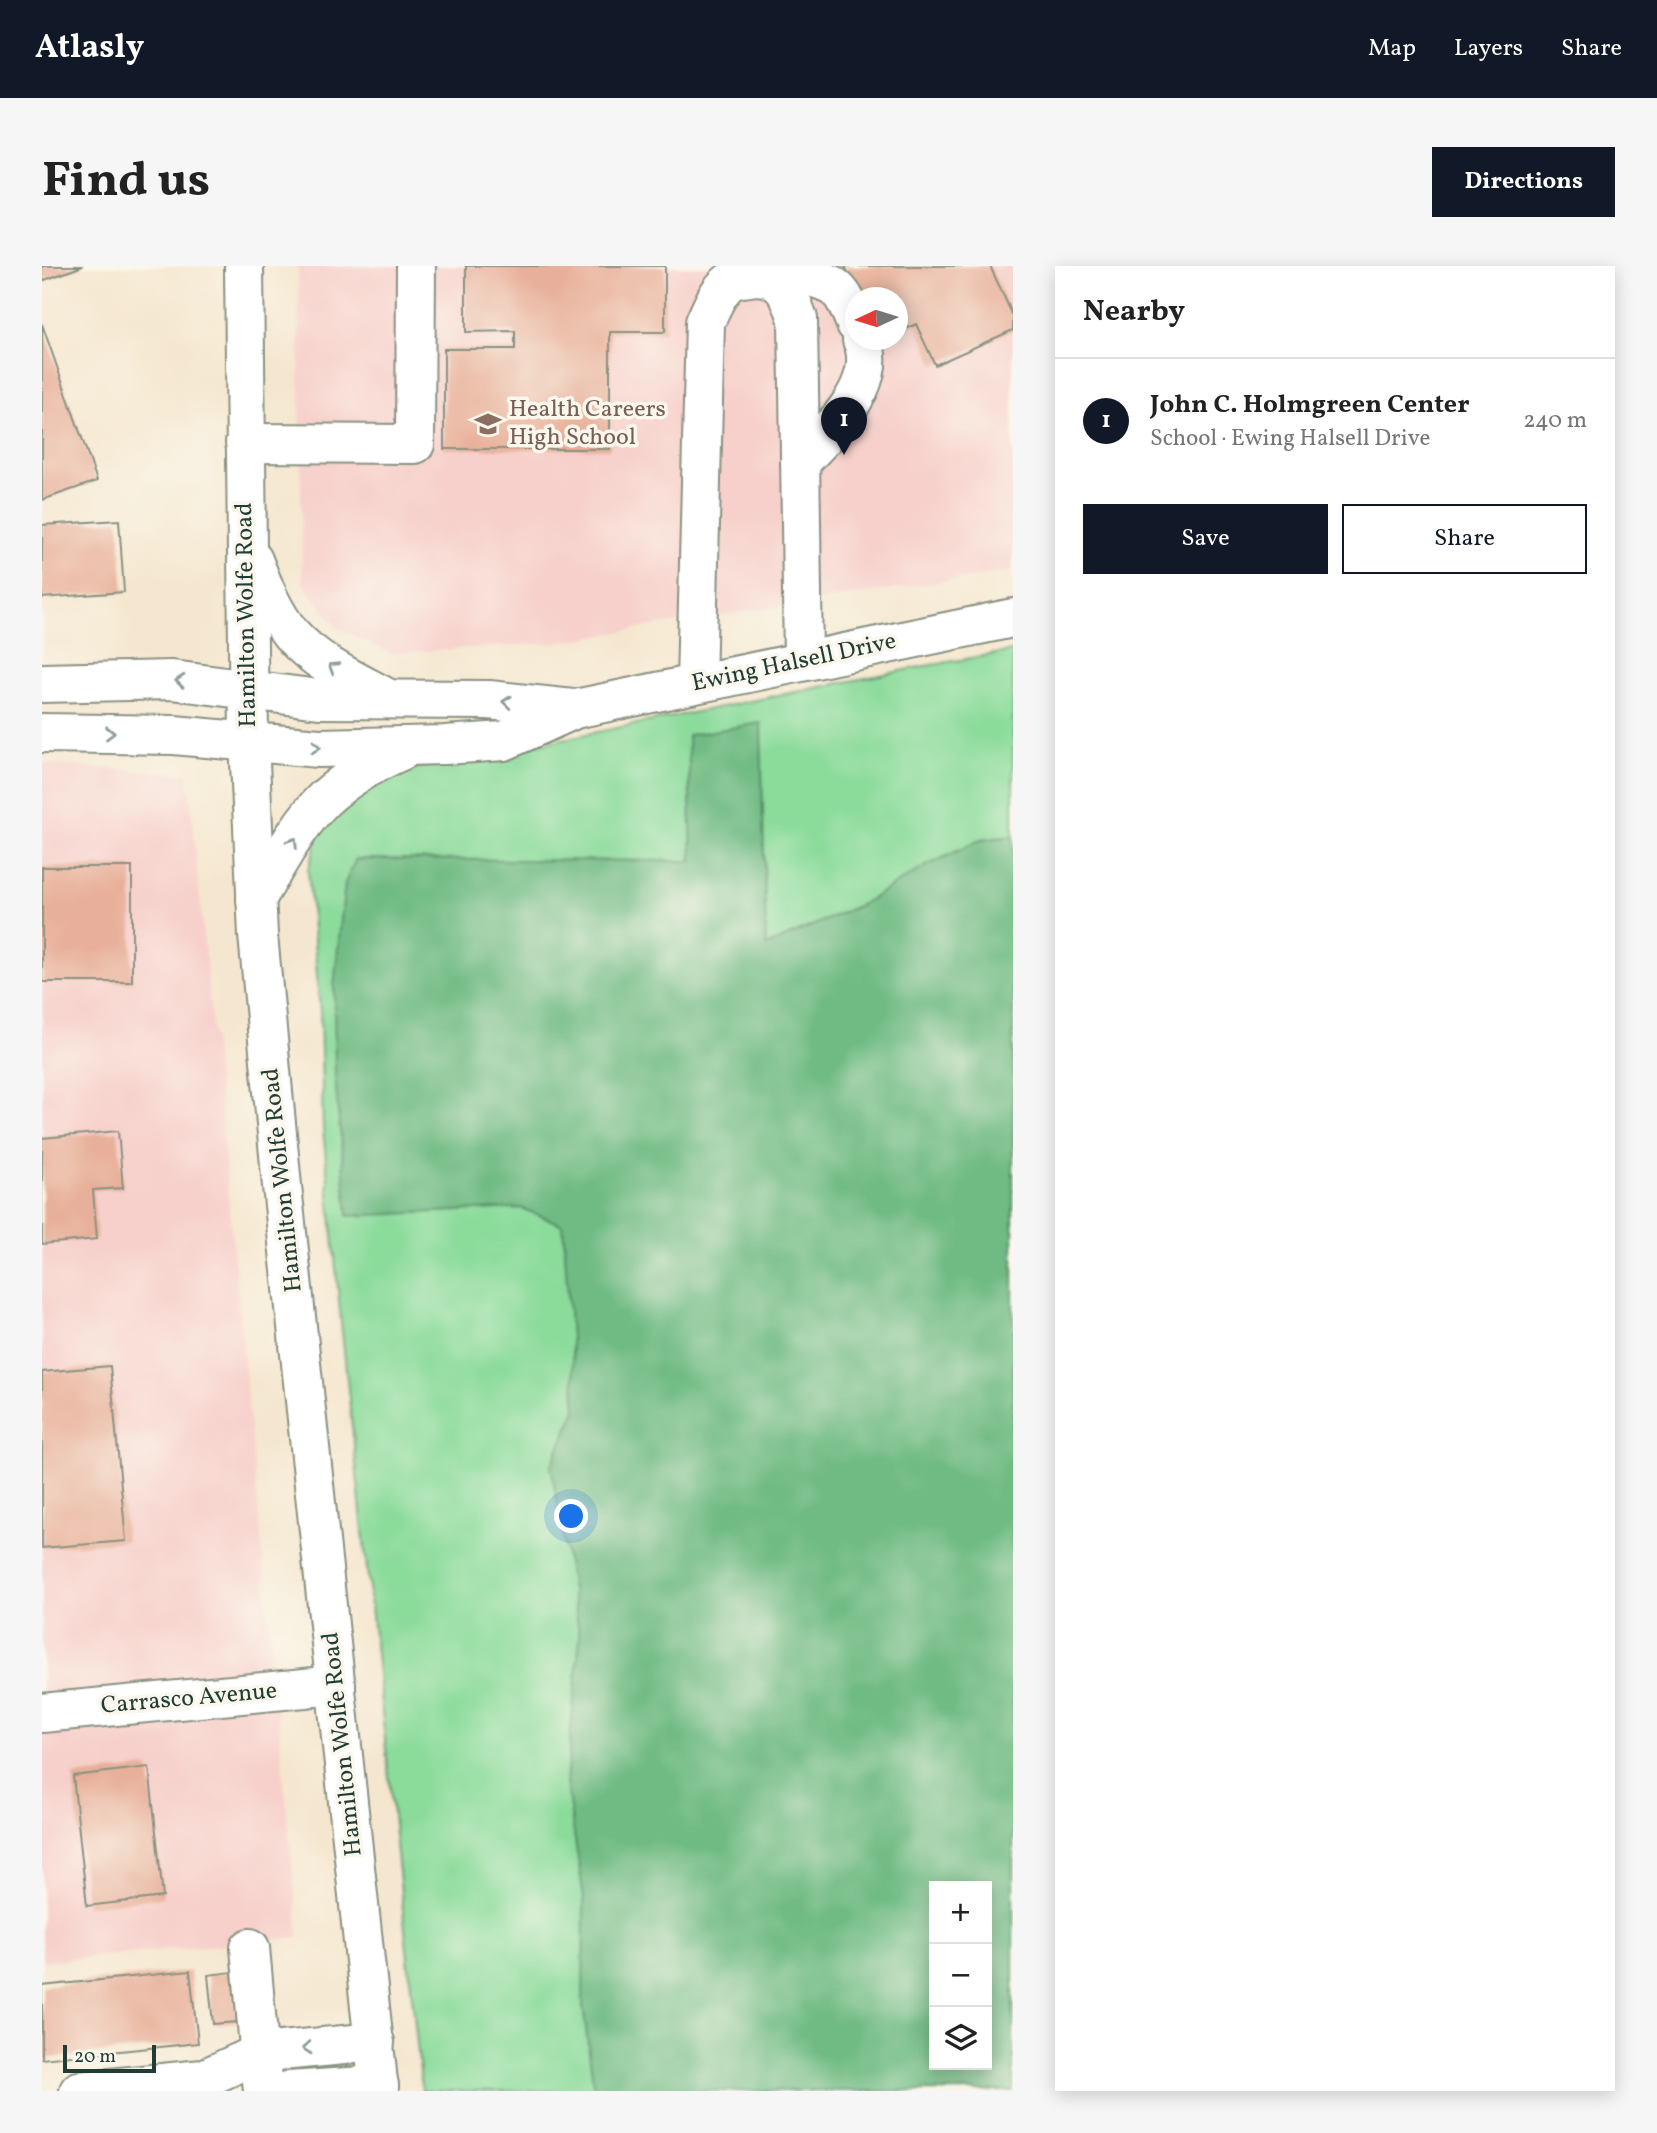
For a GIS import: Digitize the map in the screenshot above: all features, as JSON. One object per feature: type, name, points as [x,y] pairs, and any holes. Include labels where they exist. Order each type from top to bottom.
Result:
[{"type":"street","name":"Hamilton Wolfe Road","points":[[244,266],[248,740],[256,900],[282,1186],[379,2088]]},
{"type":"street","points":[[245,443],[415,444],[416,266]]},
{"type":"street","points":[[696,683],[705,322],[719,293],[732,281],[757,276],[814,277],[834,287],[845,300]]},
{"type":"street","points":[[757,276],[780,282],[791,297],[798,319],[803,660]]},
{"type":"street","points":[[800,463],[847,411],[865,373],[867,350]]},
{"type":"street","points":[[246,542],[269,600],[291,634],[315,655],[392,701]]},
{"type":"street","name":"Ewing Halsell Drive","points":[[42,733],[174,735],[319,748],[504,740],[575,709],[1013,618]]},
{"type":"street","name":"Ewing Halsell Drive","points":[[42,683],[172,680],[319,699],[489,700],[575,709]]},
{"type":"street","points":[[256,900],[308,818],[325,799],[370,765],[411,746]]},
{"type":"street","name":"Carrasco Avenue","points":[[42,1713],[336,1685]]},
{"type":"street","points":[[250,1948],[263,2091]]},
{"type":"street","points":[[203,2079],[260,2053],[375,2042]]},
{"type":"street","points":[[79,2091],[203,2079],[256,2091]]},
{"type":"street","points":[[289,2091],[379,2088]]},
{"type":"shaded area","points":[[298,266],[1013,266],[1013,571],[556,643],[390,653],[339,629],[302,582]]},
{"type":"shaded area","points":[[42,764],[188,774],[299,1937],[42,1962]]},
{"type":"green space","points":[[1013,651],[1013,2091],[422,2091],[341,1322],[323,1128],[320,1011],[308,870],[319,834],[334,812],[379,781],[413,769],[925,666]]},
{"type":"green space","points":[[761,723],[766,946],[862,904],[928,865],[980,840],[1013,836],[1013,2091],[594,2091],[583,2006],[584,1898],[566,1782],[580,1637],[551,1466],[576,1410],[563,1225],[521,1208],[348,1216],[335,1078],[334,986],[345,883],[356,859],[692,861],[688,735]]},
{"type":"building","points":[[42,266],[83,266],[42,281]]},
{"type":"building","points":[[466,266],[665,266],[665,332],[610,332],[610,449],[444,449],[444,349],[515,349],[515,331],[466,332]]},
{"type":"building","points":[[845,266],[990,266],[1013,316],[1013,330],[935,365],[916,324],[908,328],[908,287],[854,287]]},
{"type":"building","points":[[42,324],[97,481],[42,500]]},
{"type":"building","points":[[119,520],[124,592],[42,598],[42,525]]},
{"type":"building","points":[[42,867],[132,867],[132,982],[42,982]]},
{"type":"building","points":[[118,1131],[123,1188],[93,1190],[97,1239],[42,1244],[42,1138]]},
{"type":"building","points":[[110,1366],[126,1541],[42,1548],[42,1372]]},
{"type":"building","points":[[149,1767],[163,1897],[87,1906],[73,1776]]},
{"type":"building","points":[[190,1971],[198,2043],[42,2059],[42,1986]]},
{"type":"building","points":[[232,1972],[237,2022],[213,2024],[208,1975]]},
{"type":"place","name":"Health Careers High School","points":[[488,424]]},
{"type":"place","name":"John C. Holmgreen Center","points":[[844,455]]}]
